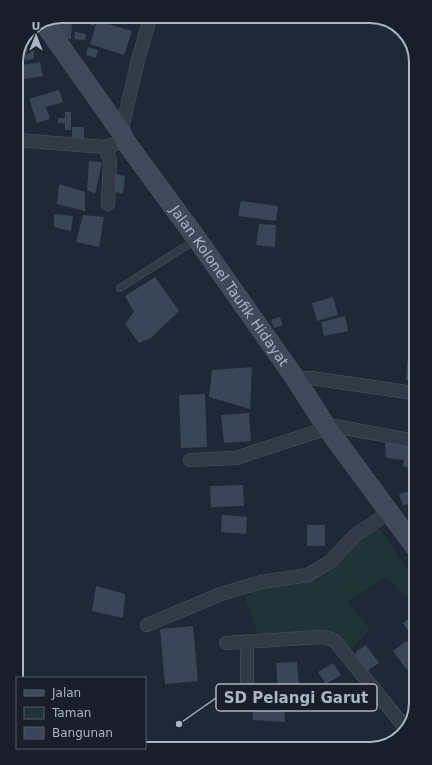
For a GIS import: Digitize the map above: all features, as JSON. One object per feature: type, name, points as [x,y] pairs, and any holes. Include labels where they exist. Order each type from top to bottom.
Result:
[{"type":"main road","name":"Jalan Kolonel Taufik Hidayat","points":[[46,26],[123,137],[295,378],[327,428],[409,539]]},
{"type":"street","points":[[23,141],[105,147],[123,137],[139,56],[149,23]]},
{"type":"street","points":[[105,147],[110,160],[108,204]]},
{"type":"street","points":[[295,378],[311,378],[409,392]]},
{"type":"street","points":[[190,460],[236,458],[327,428],[340,426],[409,440]]},
{"type":"street","points":[[147,625],[228,592],[261,582],[308,575],[331,561],[355,535],[390,512]]},
{"type":"street","points":[[226,643],[319,637],[330,639],[335,642],[402,724]]},
{"type":"street","points":[[247,642],[248,693]]},
{"type":"lane","points":[[120,288],[197,239]]},
{"type":"green space","points":[[378,526],[409,572],[409,599],[386,577],[348,601],[370,630],[347,652],[326,634],[259,637],[245,598],[261,582],[308,575],[355,535]]},
{"type":"building","points":[[58,23],[72,23],[71,39],[62,39],[57,33]]},
{"type":"building","points":[[86,23],[96,23],[94,26]]},
{"type":"building","points":[[96,23],[104,23],[132,31],[124,55],[90,44]]},
{"type":"building","points":[[75,32],[86,34],[85,40],[74,39]]},
{"type":"building","points":[[27,46],[29,51],[34,50],[34,58],[26,61],[24,54]]},
{"type":"building","points":[[88,47],[98,50],[96,58],[86,55]]},
{"type":"building","points":[[40,62],[43,76],[23,79],[23,65]]},
{"type":"building","points":[[59,90],[63,102],[46,107],[50,119],[37,123],[29,99]]},
{"type":"building","points":[[65,112],[71,112],[71,130],[65,130],[65,123],[58,123],[58,118],[65,118]]},
{"type":"building","points":[[72,127],[84,127],[84,143],[72,143]]},
{"type":"building","points":[[89,161],[102,162],[95,194],[87,190]]},
{"type":"building","points":[[113,173],[125,176],[123,194],[113,191]]},
{"type":"building","points":[[59,184],[85,192],[85,211],[57,204]]},
{"type":"building","points":[[241,201],[278,206],[276,221],[238,216]]},
{"type":"building","points":[[54,214],[73,216],[71,231],[54,227]]},
{"type":"building","points":[[83,215],[104,217],[99,247],[76,242]]},
{"type":"building","points":[[259,224],[276,225],[275,247],[256,245]]},
{"type":"building","points":[[155,277],[179,311],[151,338],[139,343],[125,324],[134,312],[125,296]]},
{"type":"building","points":[[333,297],[338,315],[317,321],[312,303]]},
{"type":"building","points":[[345,316],[348,331],[324,336],[321,322]]},
{"type":"building","points":[[280,317],[283,325],[274,328],[271,320]]},
{"type":"building","points":[[408,356],[409,380],[406,380]]},
{"type":"building","points":[[252,367],[250,409],[209,397],[212,370]]},
{"type":"building","points":[[205,394],[207,447],[181,448],[179,395]]},
{"type":"building","points":[[249,413],[251,441],[224,443],[221,415]]},
{"type":"building","points":[[389,442],[409,445],[409,468],[403,466],[404,460],[386,458],[385,444]]},
{"type":"building","points":[[243,485],[244,506],[211,507],[210,486]]},
{"type":"building","points":[[409,492],[409,508],[408,504],[403,506],[399,494]]},
{"type":"building","points":[[222,515],[247,517],[246,534],[221,532]]},
{"type":"building","points":[[307,525],[325,525],[325,546],[307,546]]},
{"type":"building","points":[[96,586],[125,594],[123,618],[92,611]]},
{"type":"building","points":[[409,618],[409,632],[403,623]]},
{"type":"building","points":[[193,626],[198,681],[165,684],[160,629]]},
{"type":"building","points":[[406,641],[409,642],[409,668],[407,670],[393,651]]},
{"type":"building","points":[[366,645],[379,663],[363,674],[354,661],[356,652]]},
{"type":"building","points":[[297,662],[299,685],[278,687],[276,663]]},
{"type":"building","points":[[333,663],[341,675],[326,684],[318,672]]},
{"type":"building","points":[[252,697],[284,697],[285,722],[253,720]]},
{"type":"place","name":"SD Pelangi Garut","points":[[179,724]]}]
